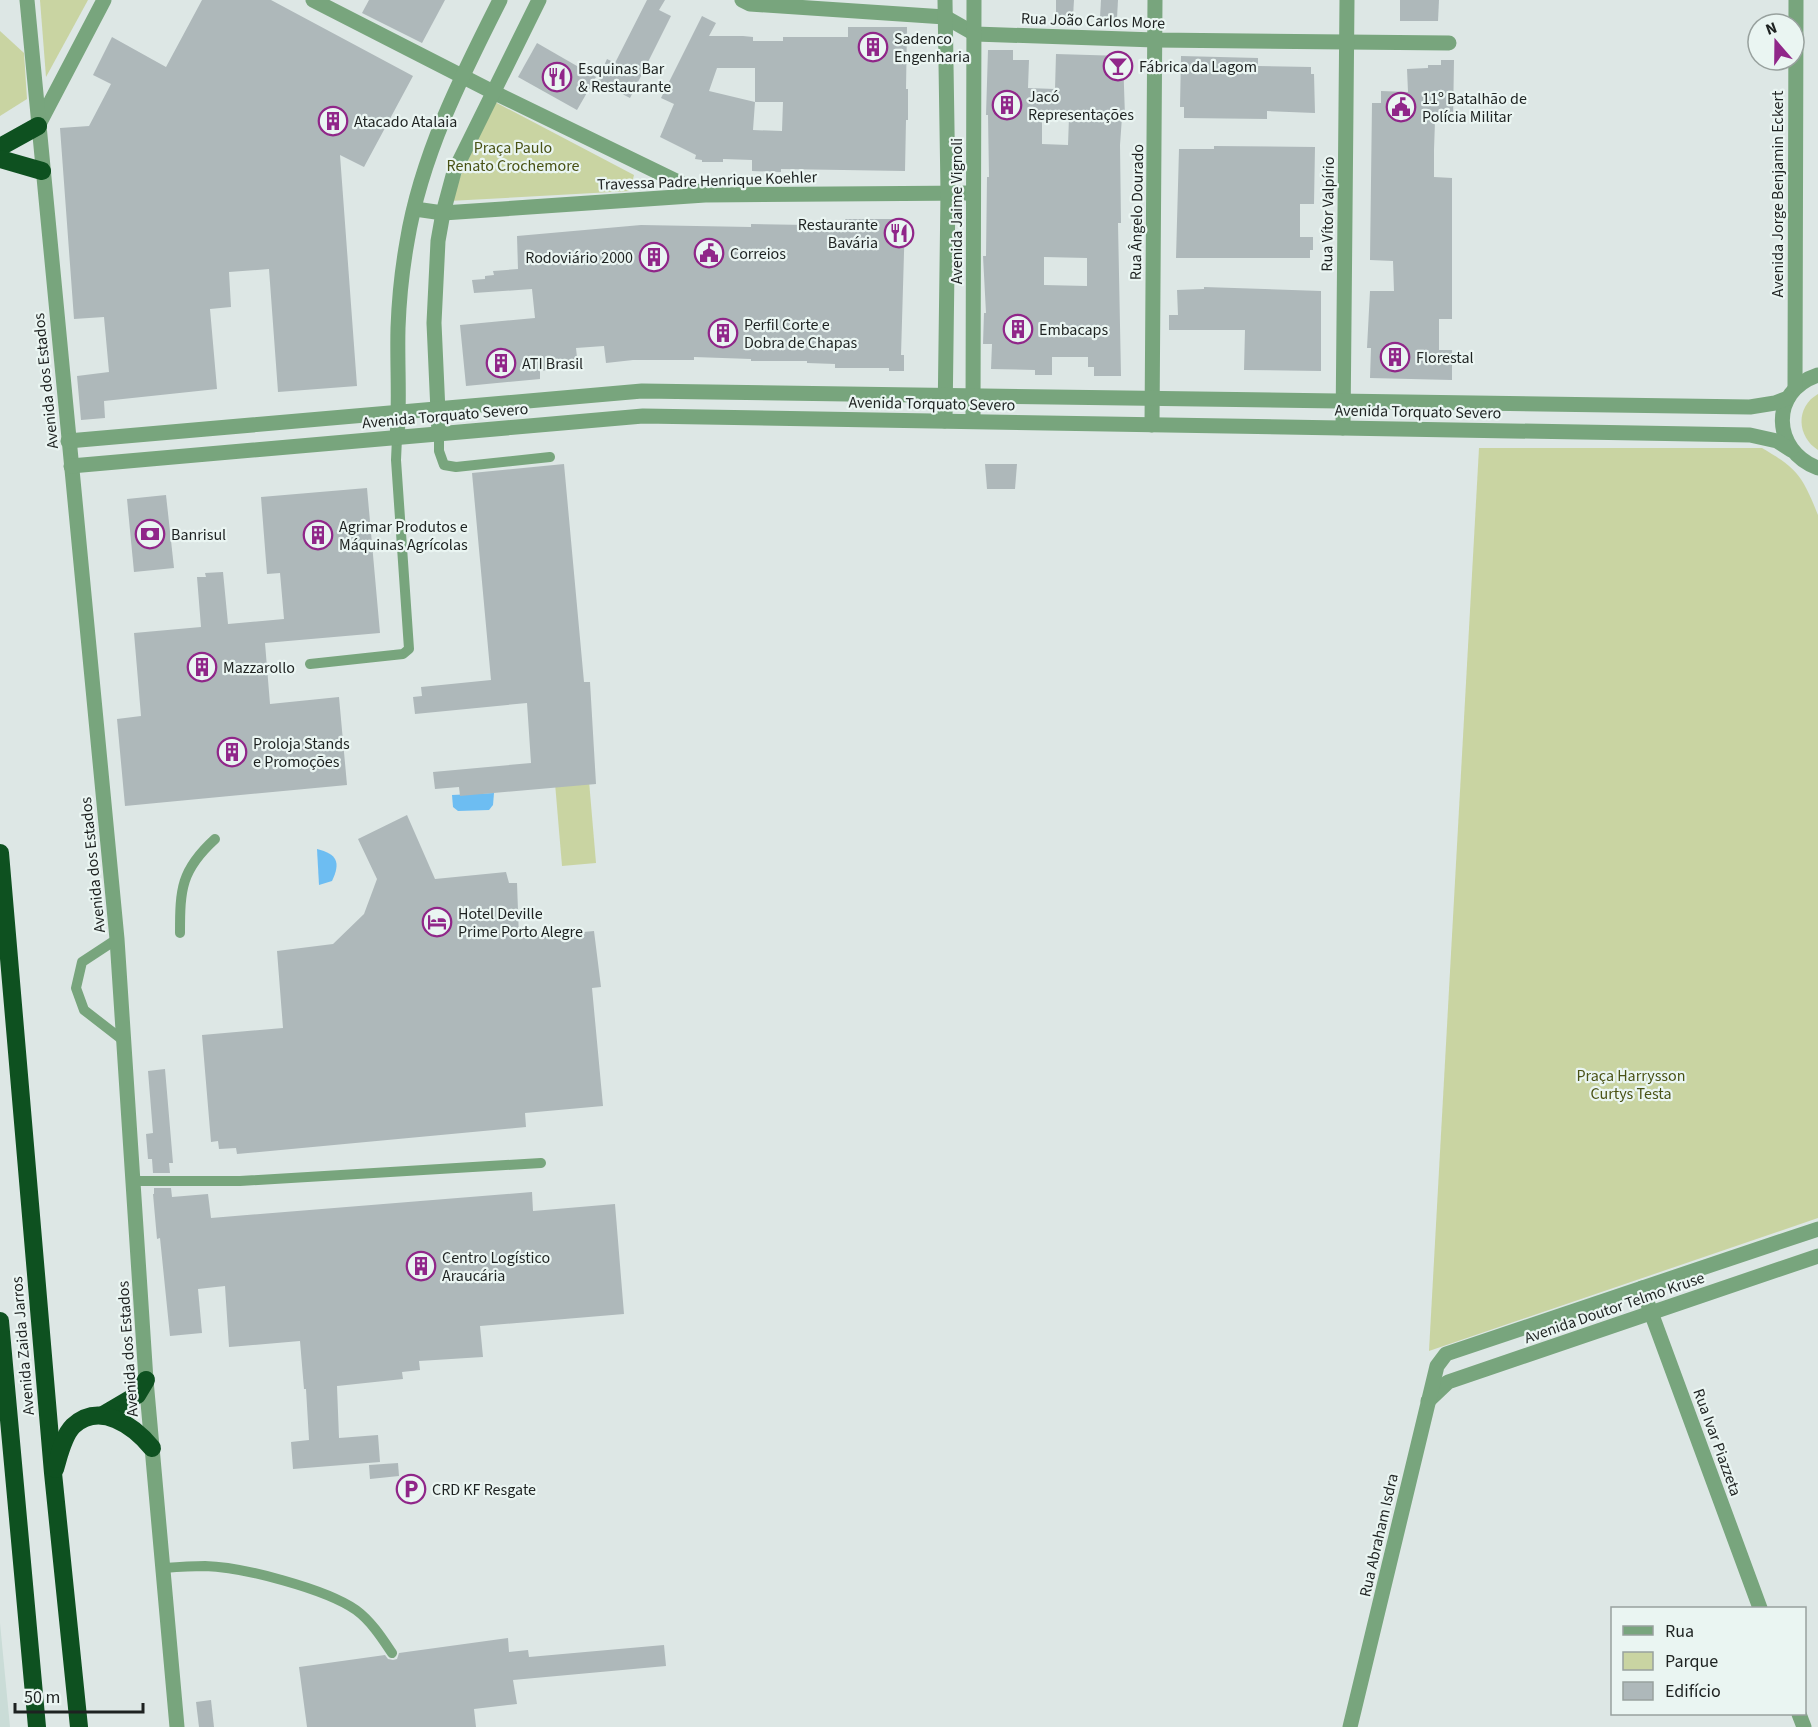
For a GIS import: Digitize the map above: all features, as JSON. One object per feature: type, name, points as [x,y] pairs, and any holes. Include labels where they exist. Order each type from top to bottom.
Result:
[{"type":"highway","points":[[0,147],[38,126]]},
{"type":"highway","points":[[0,159],[42,171]]},
{"type":"highway","name":"Avenida Zaida Jarros","points":[[0,853],[53,1473],[79,1727]]},
{"type":"highway","name":"Avenida Zaida Jarros","points":[[0,1321],[37,1727]]},
{"type":"highway","points":[[53,1473],[72,1427],[86,1418],[103,1415],[137,1395],[146,1380]]},
{"type":"highway","points":[[103,1415],[123,1422],[140,1432],[152,1448]]},
{"type":"street","name":"Avenida dos Estados","points":[[27,0],[117,939],[146,1380],[177,1727]]},
{"type":"street","points":[[38,126],[104,0]]},
{"type":"street","points":[[313,0],[493,92],[705,195]]},
{"type":"street","points":[[397,438],[398,326],[407,242],[425,166],[462,75],[500,0]]},
{"type":"street","points":[[439,434],[434,323],[438,241],[443,213],[454,172],[539,0]]},
{"type":"street","name":"Avenida Jaime Vignoli","points":[[945,0],[948,192],[945,421]]},
{"type":"street","name":"Avenida Jaime Vignoli","points":[[973,422],[974,0]]},
{"type":"street","name":"Rua Ângelo Dourado","points":[[1152,425],[1155,0]]},
{"type":"street","name":"Rua Vítor Valpírio","points":[[1343,428],[1347,0]]},
{"type":"street","name":"Avenida Jorge Benjamin Eckert","points":[[1791,450],[1782,424],[1783,411],[1792,393],[1796,0]]},
{"type":"street","name":"Rua João Carlos More","points":[[748,1],[945,17],[975,34],[1155,40],[1449,43]]},
{"type":"street","name":"Travessa Padre Henrique Koehler","points":[[415,209],[443,213],[705,195],[973,193]]},
{"type":"street","name":"Avenida Torquato Severo","points":[[68,441],[642,391],[1750,407],[1774,403],[1792,393],[1808,378],[1818,375]]},
{"type":"street","points":[[785,418],[787,394]]},
{"type":"street","name":"Avenida Torquato Severo","points":[[71,466],[643,416],[1750,435],[1778,441],[1791,450]]},
{"type":"street","points":[[240,426],[240,451]]},
{"type":"street","points":[[1791,450],[1811,465],[1818,481]]},
{"type":"street","name":"Avenida Doutor Telmo Kruse","points":[[1446,1354],[1818,1229]]},
{"type":"street","name":"Avenida Doutor Telmo Kruse","points":[[1428,1401],[1448,1382],[1818,1256]]},
{"type":"street","name":"Rua Ivar Piazzeta","points":[[1642,1288],[1760,1607]]},
{"type":"street","name":"Rua Abraham Isdra","points":[[1350,1727],[1437,1366],[1446,1354]]},
{"type":"lane","points":[[439,434],[440,458],[444,465],[456,467],[550,457]]},
{"type":"lane","points":[[310,664],[403,654],[409,649],[396,460],[397,438]]},
{"type":"lane","points":[[180,933],[180,898],[184,881],[192,864],[215,839]]},
{"type":"lane","points":[[117,939],[81,962],[76,988],[84,1010],[124,1041]]},
{"type":"lane","points":[[133,1181],[240,1181],[541,1163]]},
{"type":"lane","points":[[164,1568],[208,1566],[261,1575],[315,1591],[356,1610],[369,1622],[392,1653]]},
{"type":"shaded area","points":[[0,1623],[10,1727],[0,1727]]},
{"type":"green space","points":[[40,0],[88,0],[46,77]]},
{"type":"green space","points":[[0,31],[24,53],[27,99],[0,116]]},
{"type":"green space","name":"Praça Paulo Renato Crochemore","points":[[495,102],[634,175],[630,191],[449,201]]},
{"type":"green space","points":[[1818,394],[1818,450],[1806,438],[1802,414],[1805,406]]},
{"type":"green space","name":"Praça Harrysson Curtys Testa","points":[[1479,448],[1762,448],[1784,462],[1798,475],[1818,515],[1818,1218],[1429,1351]]},
{"type":"green space","points":[[589,781],[596,863],[562,866],[555,783]]},
{"type":"water","points":[[494,793],[493,805],[489,810],[458,811],[453,807],[452,795]]},
{"type":"water","points":[[317,849],[333,856],[336,864],[332,881],[319,885]]},
{"type":"building","points":[[202,0],[271,0],[413,76],[364,167],[340,155],[357,386],[278,392],[269,269],[229,272],[231,307],[210,309],[217,389],[104,401],[105,418],[81,420],[77,376],[109,372],[104,317],[74,319],[60,128],[89,126],[111,84],[93,75],[112,37],[166,67]]},
{"type":"building","points":[[369,0],[445,0],[422,43],[362,13]]},
{"type":"building","points":[[647,0],[665,0],[659,10],[671,16],[630,98],[597,81],[607,59],[615,63]]},
{"type":"building","points":[[1056,0],[1074,0],[1073,17],[1056,17]]},
{"type":"building","points":[[1101,0],[1118,0],[1117,18],[1100,18]]},
{"type":"building","points":[[1400,0],[1439,0],[1438,21],[1400,21]]},
{"type":"building","points":[[702,16],[716,23],[709,36],[753,37],[753,41],[783,41],[783,37],[848,37],[848,27],[907,27],[908,120],[906,120],[905,171],[781,169],[781,172],[752,171],[752,160],[723,159],[723,162],[702,162],[702,160],[695,159],[696,155],[660,137],[674,104],[661,98]],"holes":[[[717,68],[755,68],[755,102],[709,91]],[[755,102],[783,102],[782,131],[753,130]]]},
{"type":"building","name":"Esquinas Bar & Restaurante","points":[[537,43],[596,77],[577,110],[518,77]]},
{"type":"building","points":[[988,50],[1013,50],[1013,60],[1029,60],[1028,88],[1055,89],[1056,54],[1123,56],[1125,117],[1122,117],[1120,145],[1121,223],[1118,223],[1121,376],[1094,376],[1094,367],[1088,367],[1088,357],[1052,357],[1052,375],[1035,375],[1035,370],[991,369],[992,344],[983,344],[984,313],[986,313],[983,256],[986,256],[987,177],[989,177],[988,115],[986,115]],"holes":[[[1042,116],[1069,117],[1068,145],[1042,144]],[[1044,257],[1087,258],[1087,286],[1044,285]]]},
{"type":"building","points":[[1181,56],[1258,58],[1258,66],[1311,67],[1311,74],[1314,74],[1315,113],[1267,111],[1267,119],[1184,118],[1184,107],[1180,107]]},
{"type":"building","points":[[1441,60],[1454,60],[1453,122],[1435,121],[1434,150],[1434,177],[1452,178],[1452,319],[1439,319],[1439,350],[1452,350],[1452,380],[1370,378],[1371,348],[1367,348],[1370,291],[1394,291],[1393,261],[1370,260],[1372,103],[1381,103],[1381,91],[1408,92],[1407,69],[1441,65]]},
{"type":"building","points":[[1214,146],[1315,147],[1314,204],[1300,204],[1300,237],[1313,237],[1313,250],[1310,250],[1310,258],[1176,258],[1179,149],[1214,149]]},
{"type":"building","points":[[845,219],[905,219],[901,355],[904,355],[904,371],[889,371],[889,368],[835,368],[835,364],[807,363],[807,361],[751,361],[751,359],[694,357],[694,360],[633,360],[606,363],[604,346],[576,348],[578,367],[540,371],[540,379],[466,386],[460,325],[535,318],[532,289],[474,293],[472,280],[485,279],[485,276],[494,275],[493,271],[518,269],[517,236],[641,225],[751,227],[751,224],[808,225],[808,230],[836,230],[836,223],[845,223]]},
{"type":"building","points":[[1204,287],[1321,291],[1321,371],[1244,370],[1245,330],[1169,330],[1169,315],[1178,315],[1177,290],[1204,289]]},
{"type":"building","points":[[564,464],[584,682],[590,682],[596,784],[460,796],[459,787],[435,789],[433,772],[531,763],[527,703],[415,714],[413,697],[422,696],[421,687],[491,680],[472,473]]},
{"type":"building","points":[[985,464],[1017,464],[1015,489],[987,489]]},
{"type":"building","points":[[367,488],[380,633],[265,643],[270,704],[339,697],[347,785],[125,806],[117,719],[141,716],[134,633],[201,627],[197,577],[206,577],[205,573],[223,572],[228,624],[284,619],[280,573],[267,574],[261,497]]},
{"type":"building","name":"Banrisul","points":[[166,495],[174,568],[134,572],[127,499]]},
{"type":"building","points":[[407,815],[435,879],[506,872],[509,883],[517,883],[519,938],[594,931],[601,987],[592,988],[603,1106],[525,1113],[526,1127],[237,1154],[236,1148],[219,1149],[218,1141],[211,1142],[202,1035],[283,1028],[277,951],[333,944],[364,914],[377,879],[358,839]]},
{"type":"building","points":[[165,1069],[173,1163],[169,1163],[170,1173],[153,1173],[152,1159],[148,1159],[146,1134],[153,1133],[148,1071]]},
{"type":"building","name":"Centro Logístico Araucária","points":[[154,1188],[171,1188],[172,1197],[208,1194],[211,1218],[532,1192],[533,1211],[615,1204],[624,1314],[480,1326],[483,1357],[419,1361],[420,1370],[402,1372],[403,1379],[337,1386],[339,1438],[378,1435],[380,1462],[293,1469],[291,1442],[309,1440],[300,1341],[229,1347],[225,1286],[198,1289],[202,1333],[170,1336],[160,1238],[157,1239]]},
{"type":"building","points":[[398,1463],[399,1476],[370,1479],[369,1465]]},
{"type":"building","points":[[508,1638],[509,1652],[528,1650],[529,1657],[664,1645],[666,1666],[513,1680],[517,1704],[474,1709],[476,1727],[307,1727],[299,1667],[385,1655],[388,1659],[393,1660],[397,1659],[399,1653]]},
{"type":"building","points":[[211,1700],[214,1727],[199,1727],[196,1702]]},
{"type":"place","name":"Sadenco Engenharia","points":[[873,47]]},
{"type":"place","name":"Fábrica da Lagom","points":[[1118,66]]},
{"type":"place","name":"Esquinas Bar & Restaurante","points":[[557,77]]},
{"type":"place","name":"Jacó Representações","points":[[1007,105]]},
{"type":"place","name":"11º Batalhão de Polícia Militar","points":[[1401,107]]},
{"type":"place","name":"Atacado Atalaia","points":[[333,121]]},
{"type":"place","name":"Restaurante Bavária","points":[[899,233]]},
{"type":"place","name":"Correios","points":[[709,253]]},
{"type":"place","name":"Rodoviário 2000","points":[[654,257]]},
{"type":"place","name":"Embacaps","points":[[1018,329]]},
{"type":"place","name":"Perfil Corte e Dobra de Chapas","points":[[723,333]]},
{"type":"place","name":"Florestal","points":[[1395,357]]},
{"type":"place","name":"ATI Brasil","points":[[501,363]]},
{"type":"place","name":"Banrisul","points":[[150,534]]},
{"type":"place","name":"Agrimar Produtos e Máquinas Agrícolas","points":[[318,535]]},
{"type":"place","name":"Mazzarollo","points":[[202,667]]},
{"type":"place","name":"Proloja Stands e Promoções","points":[[232,752]]},
{"type":"place","name":"Hotel Deville Prime Porto Alegre","points":[[437,922]]},
{"type":"place","name":"Centro Logístico Araucária","points":[[421,1266]]},
{"type":"place","name":"CRD KF Resgate","points":[[411,1489]]}]
